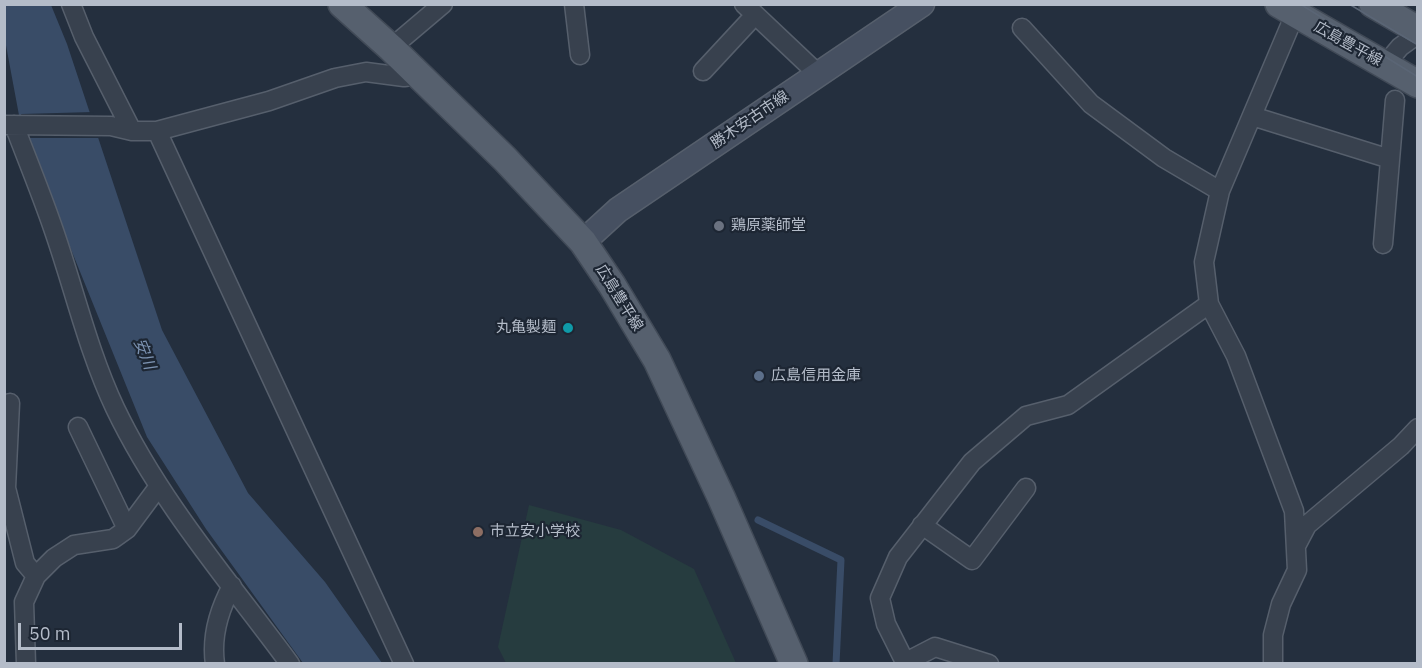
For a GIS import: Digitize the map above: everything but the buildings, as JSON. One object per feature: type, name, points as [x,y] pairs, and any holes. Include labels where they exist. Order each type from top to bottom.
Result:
[{"type":"main road","name":"広島豊平線","points":[[342,4],[392,48],[540,195],[583,242],[657,360],[722,497],[794,663]]},
{"type":"main road","name":"勝木安古市線","points":[[583,242],[618,210],[922,4]]},
{"type":"main road","points":[[1374,4],[1418,32]]},
{"type":"main road","name":"広島豊平線","points":[[1287,9],[1418,84]]},
{"type":"street","points":[[71,4],[84,37],[132,131]]},
{"type":"street","points":[[392,48],[443,4]]},
{"type":"street","points":[[574,4],[580,56]]},
{"type":"street","points":[[1273,663],[1273,634],[1278,614],[1297,570],[1294,511],[1236,356],[1209,304],[1204,262],[1220,192],[1252,116],[1287,9]]},
{"type":"street","points":[[702,71],[749,10],[818,74]]},
{"type":"street","points":[[1022,28],[1091,104],[1164,158],[1220,192]]},
{"type":"street","points":[[1385,65],[1400,47],[1418,32]]},
{"type":"street","points":[[290,663],[196,541],[159,486],[116,410],[98,367],[53,226],[13,125],[111,126],[132,131],[157,131],[269,101],[335,78],[366,72],[404,77],[418,75]]},
{"type":"street","points":[[1383,244],[1395,100]]},
{"type":"street","points":[[1252,116],[1390,159]]},
{"type":"street","points":[[157,131],[404,663]]},
{"type":"street","points":[[989,663],[935,647],[906,663],[885,624],[880,598],[897,557],[972,462],[1026,416],[1068,405],[1209,304]]},
{"type":"street","points":[[10,403],[6,488],[25,563],[36,576]]},
{"type":"street","points":[[78,427],[127,529]]},
{"type":"street","points":[[1297,544],[1307,525],[1401,446],[1418,428]]},
{"type":"street","points":[[26,663],[24,602],[36,576],[54,558],[74,545],[112,539],[127,529],[159,486]]},
{"type":"street","points":[[922,525],[972,560],[1026,488]]},
{"type":"street","points":[[215,663],[214,637],[218,620],[232,586]]},
{"type":"green space","points":[[529,505],[621,530],[694,569],[736,663],[506,663],[498,647]]},
{"type":"water","name":"安川","points":[[4,5],[51,5],[67,44],[162,330],[248,493],[325,582],[382,663],[303,663],[206,529],[147,437],[21,126],[5,40]]},
{"type":"pier","points":[[93,112],[102,138],[29,138],[21,114]]},
{"type":"waterway","points":[[758,520],[841,560],[836,664]]},
{"type":"tram line","points":[[1300,4],[1418,77]]},
{"type":"tram line","points":[[1349,4],[1418,45]]},
{"type":"place","name":"鶏原薬師堂","points":[[719,226]]},
{"type":"place","name":"丸亀製麺","points":[[568,328]]},
{"type":"place","name":"広島信用金庫","points":[[759,376]]},
{"type":"place","name":"市立安小学校","points":[[478,532]]}]
